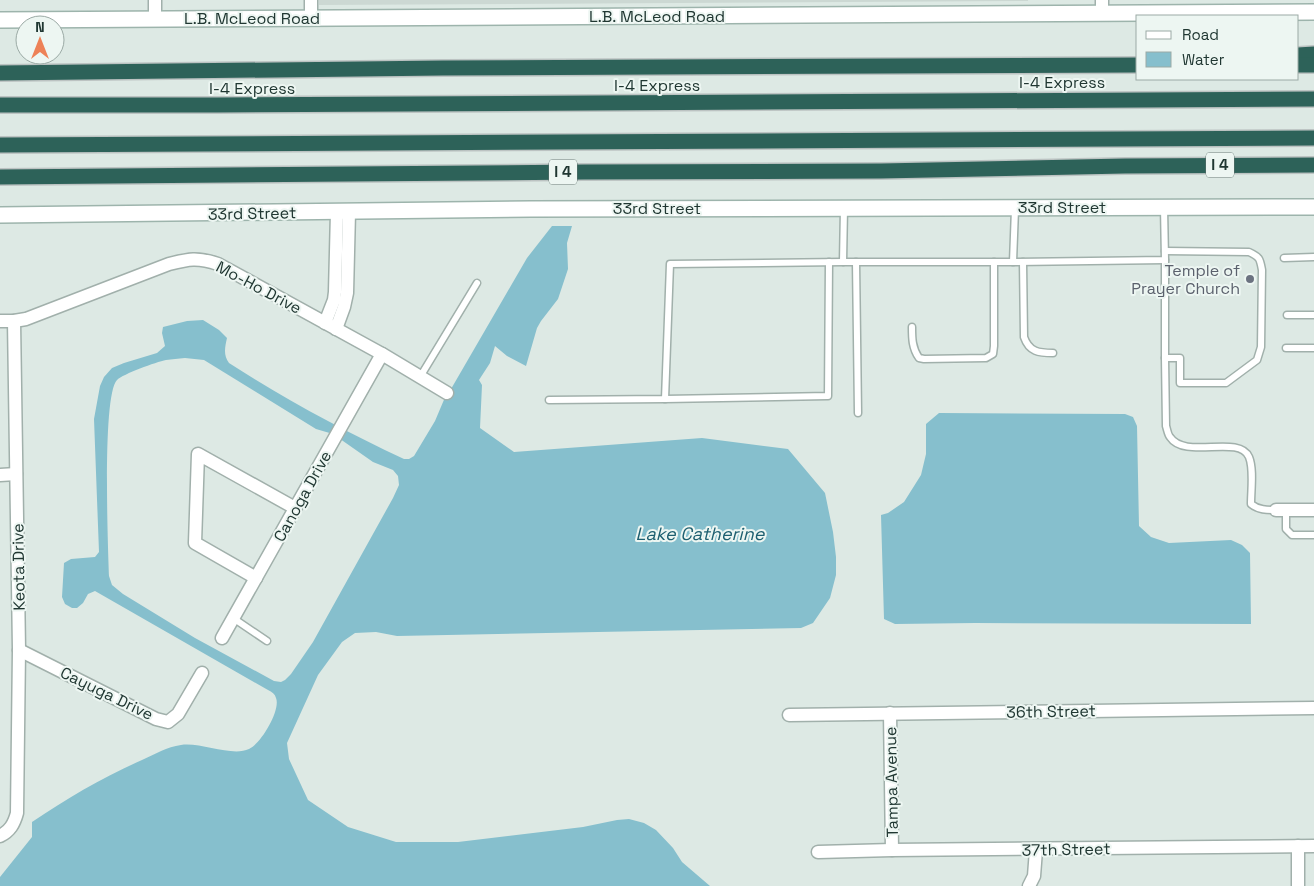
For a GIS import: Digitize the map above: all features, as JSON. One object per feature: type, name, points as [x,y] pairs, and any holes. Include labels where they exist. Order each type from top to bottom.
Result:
[{"type":"highway","points":[[1299,55],[1314,54]]},
{"type":"highway","points":[[0,73],[433,68],[1136,65]]},
{"type":"highway","points":[[1299,65],[1314,65]]},
{"type":"highway","name":"I-4 Express","points":[[0,105],[1314,99]]},
{"type":"highway","points":[[0,144],[1314,138]]},
{"type":"highway","name":"I 4","points":[[0,177],[881,171],[1314,164]]},
{"type":"street","points":[[155,0],[155,18]]},
{"type":"street","points":[[311,0],[311,18]]},
{"type":"street","name":"L.B. McLeod Road","points":[[0,20],[1251,6],[1314,12]]},
{"type":"street","name":"33rd Street","points":[[0,215],[531,209],[1314,207]]},
{"type":"street","points":[[330,326],[336,292],[343,212]]},
{"type":"street","name":"Mo-Ho Drive","points":[[0,321],[26,319],[168,264],[196,259],[218,264],[382,354],[447,393]]},
{"type":"street","name":"Keota Drive","points":[[0,836],[14,824],[17,813],[19,650],[14,321]]},
{"type":"street","name":"Canoga Drive","points":[[222,638],[382,354]]},
{"type":"street","points":[[256,578],[195,543],[198,454],[295,508]]},
{"type":"street","points":[[0,475],[16,474]]},
{"type":"street","points":[[1281,510],[1314,510]]},
{"type":"street","name":"Cayuga Drive","points":[[19,650],[156,719],[168,722],[178,714],[202,673]]},
{"type":"street","name":"36th Street","points":[[789,715],[1314,708]]},
{"type":"street","name":"Tampa Avenue","points":[[890,713],[892,850]]},
{"type":"street","points":[[1298,846],[1298,886]]},
{"type":"street","name":"37th Street","points":[[818,852],[1314,846]]},
{"type":"street","points":[[1029,886],[1034,876],[1036,850]]},
{"type":"lane","points":[[1014,262],[1016,207]]},
{"type":"lane","points":[[1164,207],[1166,426],[1170,437],[1178,444],[1188,447],[1243,449],[1248,454],[1252,464],[1252,504],[1256,508],[1265,510],[1281,510],[1286,530],[1292,535],[1314,535]]},
{"type":"lane","points":[[844,208],[844,262]]},
{"type":"lane","points":[[1165,251],[1249,252],[1256,255],[1260,260],[1262,270],[1261,347],[1257,360],[1226,383],[1180,383],[1180,358],[1165,358]]},
{"type":"lane","points":[[1284,258],[1314,257]]},
{"type":"lane","points":[[665,399],[670,264],[1165,260]]},
{"type":"lane","points":[[549,400],[828,396],[829,262]]},
{"type":"lane","points":[[856,262],[858,413]]},
{"type":"lane","points":[[912,327],[912,342],[919,358],[986,358],[993,354],[994,262]]},
{"type":"lane","points":[[1023,262],[1024,337],[1026,345],[1042,353],[1053,353]]},
{"type":"lane","points":[[420,377],[478,283]]},
{"type":"lane","points":[[1287,315],[1314,315]]},
{"type":"lane","points":[[1286,348],[1314,348]]},
{"type":"lane","points":[[233,618],[266,641]]},
{"type":"shaded area","points":[[319,0],[1028,0],[1028,1],[319,5]]},
{"type":"water","name":"Lake Catherine","points":[[552,226],[572,226],[567,243],[568,269],[558,299],[537,328],[526,366],[507,356],[495,346],[490,363],[479,380],[482,385],[480,428],[514,452],[702,438],[788,449],[825,493],[836,557],[836,575],[830,598],[813,623],[801,628],[397,636],[376,632],[355,633],[342,642],[318,675],[287,743],[289,759],[308,800],[348,827],[396,842],[458,842],[583,827],[629,819],[644,823],[656,830],[673,848],[682,862],[710,886],[0,886],[0,877],[32,837],[32,822],[113,773],[171,747],[198,745],[234,751],[249,749],[264,734],[276,710],[276,698],[271,692],[95,591],[88,594],[83,603],[77,608],[72,608],[65,604],[62,597],[64,563],[71,559],[95,557],[99,552],[94,419],[100,386],[104,377],[112,368],[157,353],[165,346],[162,333],[163,327],[187,321],[203,320],[219,330],[227,338],[225,354],[229,363],[337,426],[404,459],[409,459],[414,456],[435,421],[446,395],[527,258]],"holes":[[[185,358],[204,360],[316,429],[333,434],[373,462],[393,470],[398,476],[399,485],[393,498],[313,642],[291,674],[281,682],[274,681],[195,638],[123,594],[112,585],[109,576],[107,505],[109,413],[112,392],[117,380],[140,368],[166,360]]]},
{"type":"water","points":[[939,413],[1125,414],[1133,417],[1137,426],[1139,526],[1151,537],[1169,543],[1231,540],[1242,545],[1250,553],[1251,624],[895,624],[884,619],[881,515],[888,513],[904,502],[921,475],[926,454],[926,424]]},
{"type":"place","name":"Temple of Prayer Church","points":[[1250,279]]}]
